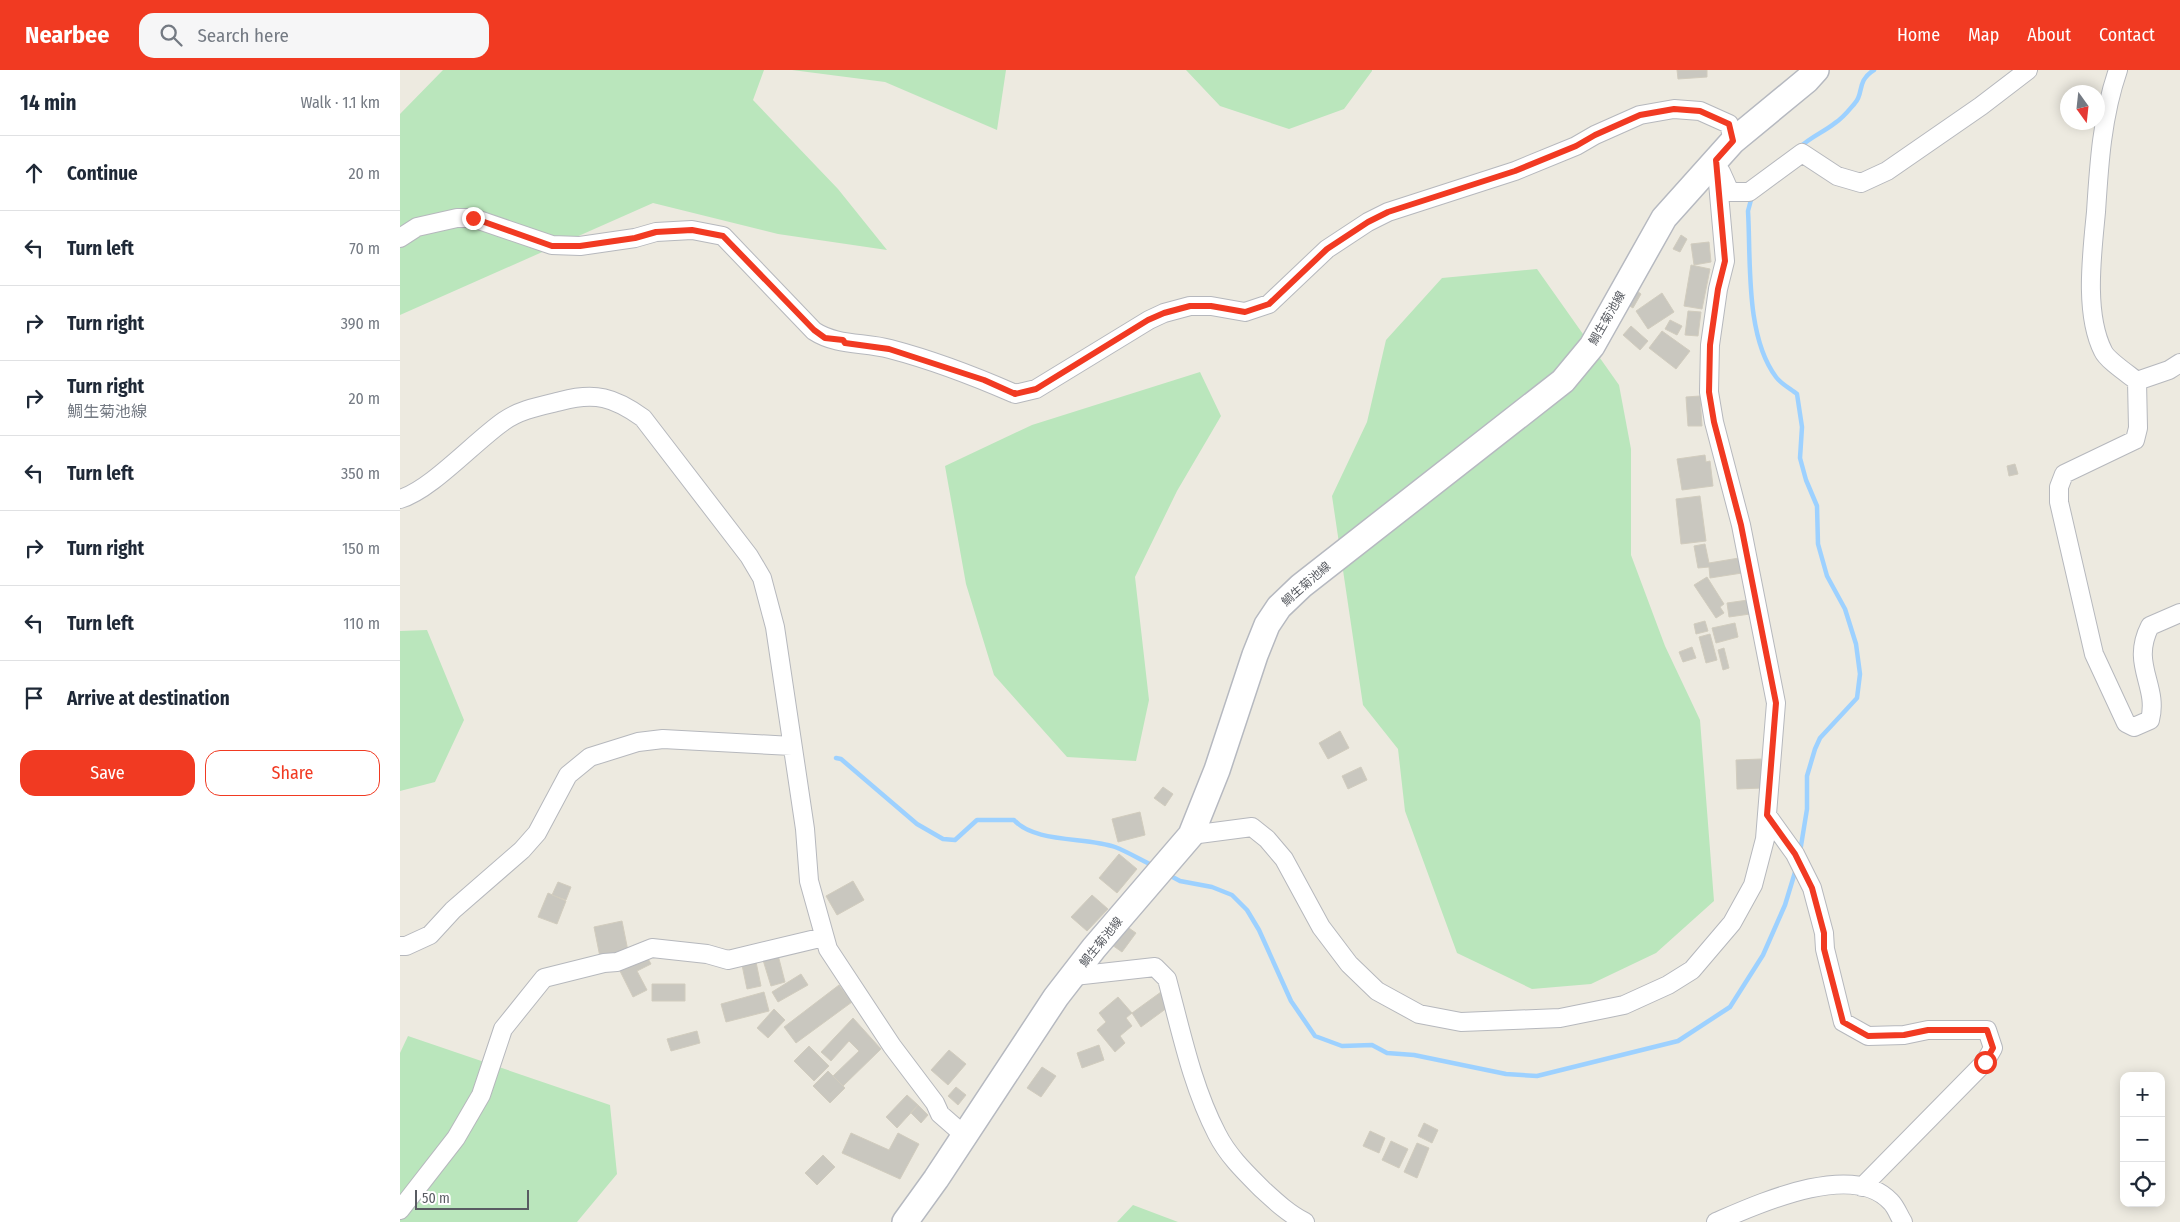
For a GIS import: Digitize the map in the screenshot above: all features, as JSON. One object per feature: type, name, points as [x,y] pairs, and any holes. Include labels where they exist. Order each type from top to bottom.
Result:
[{"type":"main road","name":"鯛生菊池線","points":[[905,1222],[936,1179],[1056,997],[1094,948],[1191,835],[1217,770],[1255,655],[1267,625],[1279,607],[1301,586],[1563,381],[1592,346],[1664,218],[1733,141],[1807,80],[1816,70]]},
{"type":"street","points":[[1716,160],[1730,192],[1749,192],[1802,153],[1837,176],[1861,183],[1887,172],[2028,70]]},
{"type":"street","points":[[2118,70],[2102,135],[2092,261],[2091,308],[2102,351],[2137,381],[2138,428],[2135,440],[2064,474],[2059,487],[2059,502],[2094,654],[2126,723],[2134,727],[2150,720],[2153,709],[2141,654],[2143,639],[2150,626],[2180,613]]},
{"type":"street","points":[[400,238],[417,227],[457,218],[473,218],[552,246],[580,246],[635,238],[656,232],[692,230],[723,236],[814,330],[825,338],[843,340],[845,343],[889,349],[984,380],[1015,394],[1036,389],[1148,320],[1164,313],[1190,306],[1211,306],[1245,312],[1269,304],[1327,249],[1368,222],[1388,212],[1515,171],[1576,146],[1595,135],[1640,115],[1674,109],[1700,111],[1729,124],[1733,141]]},
{"type":"street","points":[[1191,835],[1252,827],[1267,839],[1284,859],[1321,927],[1349,964],[1377,991],[1419,1014],[1461,1022],[1560,1018],[1624,1004],[1668,985],[1692,970],[1732,923],[1753,885],[1766,839],[1776,703],[1741,525],[1714,422],[1709,392],[1713,326],[1718,289],[1725,261],[1716,160]]},
{"type":"street","points":[[2137,381],[2169,370],[2180,363]]},
{"type":"street","points":[[400,499],[407,497],[432,480],[504,421],[525,410],[581,396],[608,398],[628,407],[642,418],[749,556],[762,578],[775,627],[792,746],[796,761],[805,829],[809,881],[828,949],[892,1046],[935,1103],[940,1114],[964,1134]]},
{"type":"street","points":[[400,946],[406,946],[430,936],[454,910],[522,850],[537,833],[568,775],[590,757],[638,742],[663,739],[792,746]]},
{"type":"street","points":[[1767,815],[1795,854],[1812,888],[1824,933],[1824,949],[1843,1022],[1868,1036],[1904,1035],[1928,1030],[1987,1030],[1993,1048],[1985,1062],[1862,1187]]},
{"type":"street","points":[[400,1210],[456,1138],[481,1095],[503,1028],[544,978],[604,963],[617,962],[652,948],[707,954],[728,960],[824,937]]},
{"type":"street","points":[[1074,976],[1155,967],[1167,979],[1198,1091],[1218,1135],[1241,1168],[1278,1204],[1293,1216],[1305,1222]]},
{"type":"street","points":[[1716,1222],[1764,1201],[1830,1184],[1851,1184],[1868,1187],[1890,1202],[1903,1222]]},
{"type":"green space","points":[[443,70],[764,70],[753,100],[838,189],[887,250],[778,234],[653,203],[400,315],[400,114]]},
{"type":"green space","points":[[792,70],[1006,70],[997,130],[885,82]]},
{"type":"green space","points":[[1186,70],[1372,71],[1344,109],[1289,129],[1220,106]]},
{"type":"green space","points":[[1537,269],[1619,385],[1631,449],[1631,555],[1665,646],[1700,720],[1714,901],[1656,953],[1591,984],[1532,989],[1457,953],[1405,811],[1398,749],[1363,705],[1332,496],[1367,422],[1386,340],[1442,278]]},
{"type":"green space","points":[[1200,372],[1221,416],[1177,491],[1135,577],[1149,700],[1136,761],[1067,757],[994,675],[966,584],[945,466],[1032,425]]},
{"type":"green space","points":[[427,630],[464,720],[435,782],[400,791],[400,631]]},
{"type":"green space","points":[[408,1036],[610,1105],[617,1174],[577,1222],[400,1222],[400,1053]]},
{"type":"green space","points":[[1133,1205],[1178,1222],[1117,1222]]},
{"type":"building","points":[[1677,70],[1707,70],[1707,77],[1678,79]]},
{"type":"building","points":[[1681,235],[1687,239],[1680,252],[1673,249]]},
{"type":"building","points":[[1709,242],[1711,262],[1694,265],[1691,244]]},
{"type":"building","points":[[1691,265],[1710,269],[1702,309],[1684,306]]},
{"type":"building","points":[[1637,291],[1641,294],[1633,308],[1628,305]]},
{"type":"building","points":[[1662,293],[1674,312],[1648,329],[1636,311]]},
{"type":"building","points":[[1688,311],[1701,312],[1698,336],[1685,335]]},
{"type":"building","points":[[1670,320],[1682,326],[1677,335],[1665,329]]},
{"type":"building","points":[[1631,326],[1648,341],[1640,350],[1623,335]]},
{"type":"building","points":[[1662,331],[1690,351],[1676,369],[1649,348]]},
{"type":"building","points":[[1700,396],[1702,426],[1688,426],[1686,397]]},
{"type":"building","points":[[1705,455],[1706,462],[1710,461],[1713,486],[1682,490],[1677,459]]},
{"type":"building","points":[[2015,464],[2018,474],[2009,476],[2007,466]]},
{"type":"building","points":[[1700,496],[1706,541],[1681,544],[1676,499]]},
{"type":"building","points":[[1705,544],[1709,563],[1739,558],[1742,573],[1710,578],[1709,567],[1698,568],[1694,546]]},
{"type":"building","points":[[1707,577],[1724,604],[1720,607],[1724,613],[1716,618],[1694,585]]},
{"type":"building","points":[[1748,600],[1750,614],[1729,617],[1727,603]]},
{"type":"building","points":[[1705,621],[1708,631],[1696,634],[1694,624]]},
{"type":"building","points":[[1735,623],[1738,637],[1716,643],[1712,628]]},
{"type":"building","points":[[1710,634],[1717,660],[1706,663],[1699,637]]},
{"type":"building","points":[[1692,647],[1696,658],[1683,662],[1679,652]]},
{"type":"building","points":[[1724,648],[1729,668],[1723,670],[1718,650]]},
{"type":"building","points":[[1340,731],[1349,748],[1328,759],[1319,743]]},
{"type":"building","points":[[1761,759],[1763,788],[1737,789],[1736,760]]},
{"type":"building","points":[[1361,767],[1367,780],[1348,789],[1342,776]]},
{"type":"building","points":[[1163,787],[1173,794],[1165,806],[1154,798]]},
{"type":"building","points":[[1140,812],[1145,835],[1118,842],[1112,819]]},
{"type":"building","points":[[1119,854],[1137,869],[1117,893],[1099,878]]},
{"type":"building","points":[[853,881],[864,900],[837,915],[826,896]]},
{"type":"building","points":[[558,882],[571,887],[566,900],[552,895]]},
{"type":"building","points":[[548,893],[566,901],[557,924],[538,917]]},
{"type":"building","points":[[1092,895],[1108,909],[1087,931],[1071,917]]},
{"type":"building","points":[[622,921],[628,951],[600,957],[594,927]]},
{"type":"building","points":[[1126,926],[1136,933],[1122,952],[1112,945]]},
{"type":"building","points":[[646,955],[651,964],[637,971],[647,990],[633,997],[619,969]]},
{"type":"building","points":[[778,955],[785,982],[771,986],[763,960]]},
{"type":"building","points":[[756,962],[761,986],[747,989],[742,965]]},
{"type":"building","points":[[801,974],[808,985],[778,1002],[772,992]]},
{"type":"building","points":[[652,984],[685,984],[685,1001],[652,1001]]},
{"type":"building","points":[[839,985],[852,1002],[796,1043],[784,1027]]},
{"type":"building","points":[[764,992],[769,1011],[726,1022],[721,1004]]},
{"type":"building","points":[[1161,992],[1171,1005],[1141,1027],[1132,1013]]},
{"type":"building","points":[[1118,997],[1132,1013],[1126,1018],[1132,1026],[1120,1036],[1125,1043],[1115,1052],[1097,1030],[1106,1022],[1099,1013]]},
{"type":"building","points":[[774,1009],[785,1020],[768,1038],[757,1028]]},
{"type":"building","points":[[853,1018],[881,1049],[843,1086],[833,1076],[859,1051],[849,1041],[831,1061],[821,1052]]},
{"type":"building","points":[[697,1031],[700,1043],[671,1051],[667,1039]]},
{"type":"building","points":[[1099,1045],[1104,1060],[1082,1068],[1077,1053]]},
{"type":"building","points":[[809,1046],[829,1066],[814,1081],[794,1061]]},
{"type":"building","points":[[949,1050],[966,1064],[948,1085],[931,1070]]},
{"type":"building","points":[[1042,1067],[1056,1076],[1041,1097],[1027,1088]]},
{"type":"building","points":[[828,1071],[845,1088],[830,1103],[813,1086]]},
{"type":"building","points":[[956,1087],[966,1095],[958,1105],[948,1096]]},
{"type":"building","points":[[907,1095],[918,1105],[897,1128],[886,1117]]},
{"type":"building","points":[[918,1105],[928,1115],[921,1123],[911,1113]]},
{"type":"building","points":[[1424,1123],[1438,1130],[1432,1143],[1418,1136]]},
{"type":"building","points":[[1370,1131],[1385,1138],[1379,1153],[1363,1146]]},
{"type":"building","points":[[851,1133],[889,1150],[898,1133],[919,1144],[900,1179],[842,1153]]},
{"type":"building","points":[[1391,1141],[1408,1149],[1399,1168],[1382,1160]]},
{"type":"building","points":[[1417,1143],[1429,1148],[1417,1178],[1404,1172]]},
{"type":"building","points":[[823,1155],[835,1167],[817,1185],[805,1173]]},
{"type":"waterway","points":[[1799,148],[1846,114],[1858,99],[1862,83],[1868,74],[1874,70]]},
{"type":"waterway","points":[[1752,196],[1748,211],[1751,297],[1754,319],[1766,360],[1776,377],[1797,394],[1802,427],[1800,458],[1806,480],[1817,506],[1818,544],[1827,576],[1845,609],[1856,644],[1860,674],[1857,698],[1820,738],[1815,749],[1807,776],[1807,809],[1800,852]]},
{"type":"waterway","points":[[836,758],[841,759],[917,824],[943,839],[955,840],[977,820],[1014,820],[1034,833],[1115,847],[1154,866]]},
{"type":"waterway","points":[[1167,874],[1180,881],[1212,887],[1232,895],[1247,910],[1259,930],[1291,1001],[1315,1036],[1342,1046],[1372,1045],[1387,1053],[1414,1055],[1506,1074],[1537,1076],[1678,1041],[1730,1007],[1763,955],[1785,905],[1796,869]]},
{"type":"route","points":[[473,218],[552,246],[580,246],[635,238],[656,232],[692,230],[723,236],[814,330],[825,338],[843,340],[845,343],[889,349],[984,380],[1015,394],[1036,389],[1148,320],[1164,313],[1190,306],[1211,306],[1245,312],[1269,304],[1327,249],[1368,222],[1388,212],[1515,171],[1576,146],[1595,135],[1640,115],[1674,109],[1700,111],[1729,124],[1733,141],[1716,160],[1725,261],[1718,289],[1710,345],[1709,392],[1714,422],[1741,525],[1776,703],[1767,815],[1795,854],[1812,888],[1824,933],[1824,949],[1843,1022],[1868,1036],[1904,1035],[1928,1030],[1987,1030],[1993,1048],[1985,1062]]}]
